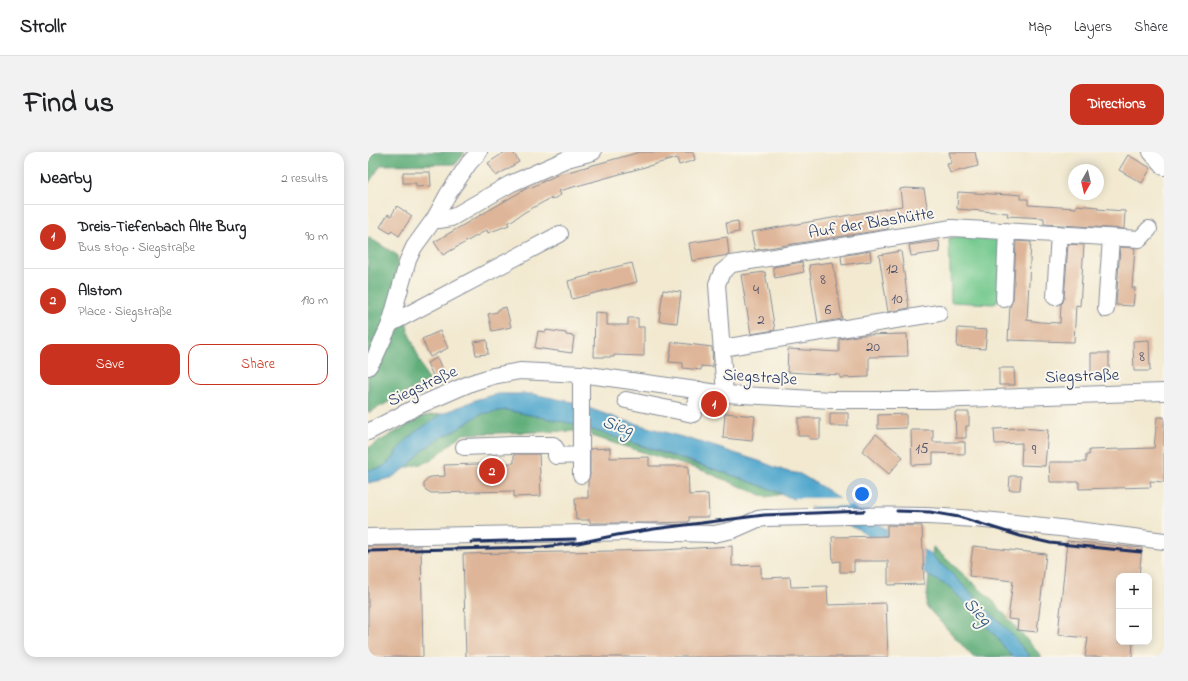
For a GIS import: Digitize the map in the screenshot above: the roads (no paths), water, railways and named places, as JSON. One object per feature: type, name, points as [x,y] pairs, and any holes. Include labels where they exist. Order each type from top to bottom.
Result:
[{"type":"street","points":[[368,367],[375,357],[390,324],[408,260],[414,247],[435,218],[448,194],[469,163],[479,152]]},
{"type":"street","points":[[435,218],[439,220],[451,218],[510,184],[567,159],[593,152]]},
{"type":"street","points":[[1151,152],[1164,167]]},
{"type":"street","name":"Auf der Blashütte","points":[[725,394],[717,284],[722,272],[732,264],[952,228],[1140,239],[1149,229]]},
{"type":"street","points":[[1004,299],[1007,231]]},
{"type":"street","points":[[390,324],[560,234]]},
{"type":"street","points":[[1055,297],[1059,234]]},
{"type":"street","points":[[1106,309],[1111,238]]},
{"type":"street","points":[[722,348],[939,313]]},
{"type":"street","name":"Siegstraße","points":[[368,432],[418,406],[471,383],[493,376],[520,371],[581,374],[725,394],[831,400],[933,400],[1164,392]]},
{"type":"street","points":[[581,374],[581,475]]},
{"type":"street","points":[[626,400],[693,414],[700,390]]},
{"type":"street","points":[[464,447],[553,445],[556,449],[556,456],[582,447]]},
{"type":"street","points":[[368,538],[638,532],[714,534],[733,530],[758,519],[766,518],[901,515],[959,518],[1164,541]]},
{"type":"water","name":"Sieg","points":[[498,394],[532,394],[572,402],[616,418],[706,444],[785,471],[800,474],[881,526],[932,555],[1011,634],[1030,657],[1012,657],[994,634],[950,587],[929,576],[859,530],[776,491],[726,473],[575,424],[506,410],[480,414],[456,430],[438,439],[422,451],[406,468],[391,478],[368,483],[368,470],[381,468],[394,458],[397,450],[414,433],[442,414],[478,399]]},
{"type":"railway","points":[[368,551],[542,547],[578,543],[654,529],[764,515],[864,511]]},
{"type":"railway","points":[[897,511],[930,512],[959,517],[1020,536],[1050,543],[1141,552]]},
{"type":"railway","points":[[471,542],[575,539]]},
{"type":"place","name":"Dreis-Tiefenbach Alte Burg","points":[[714,404]]},
{"type":"place","name":"Alstom","points":[[492,471]]}]
